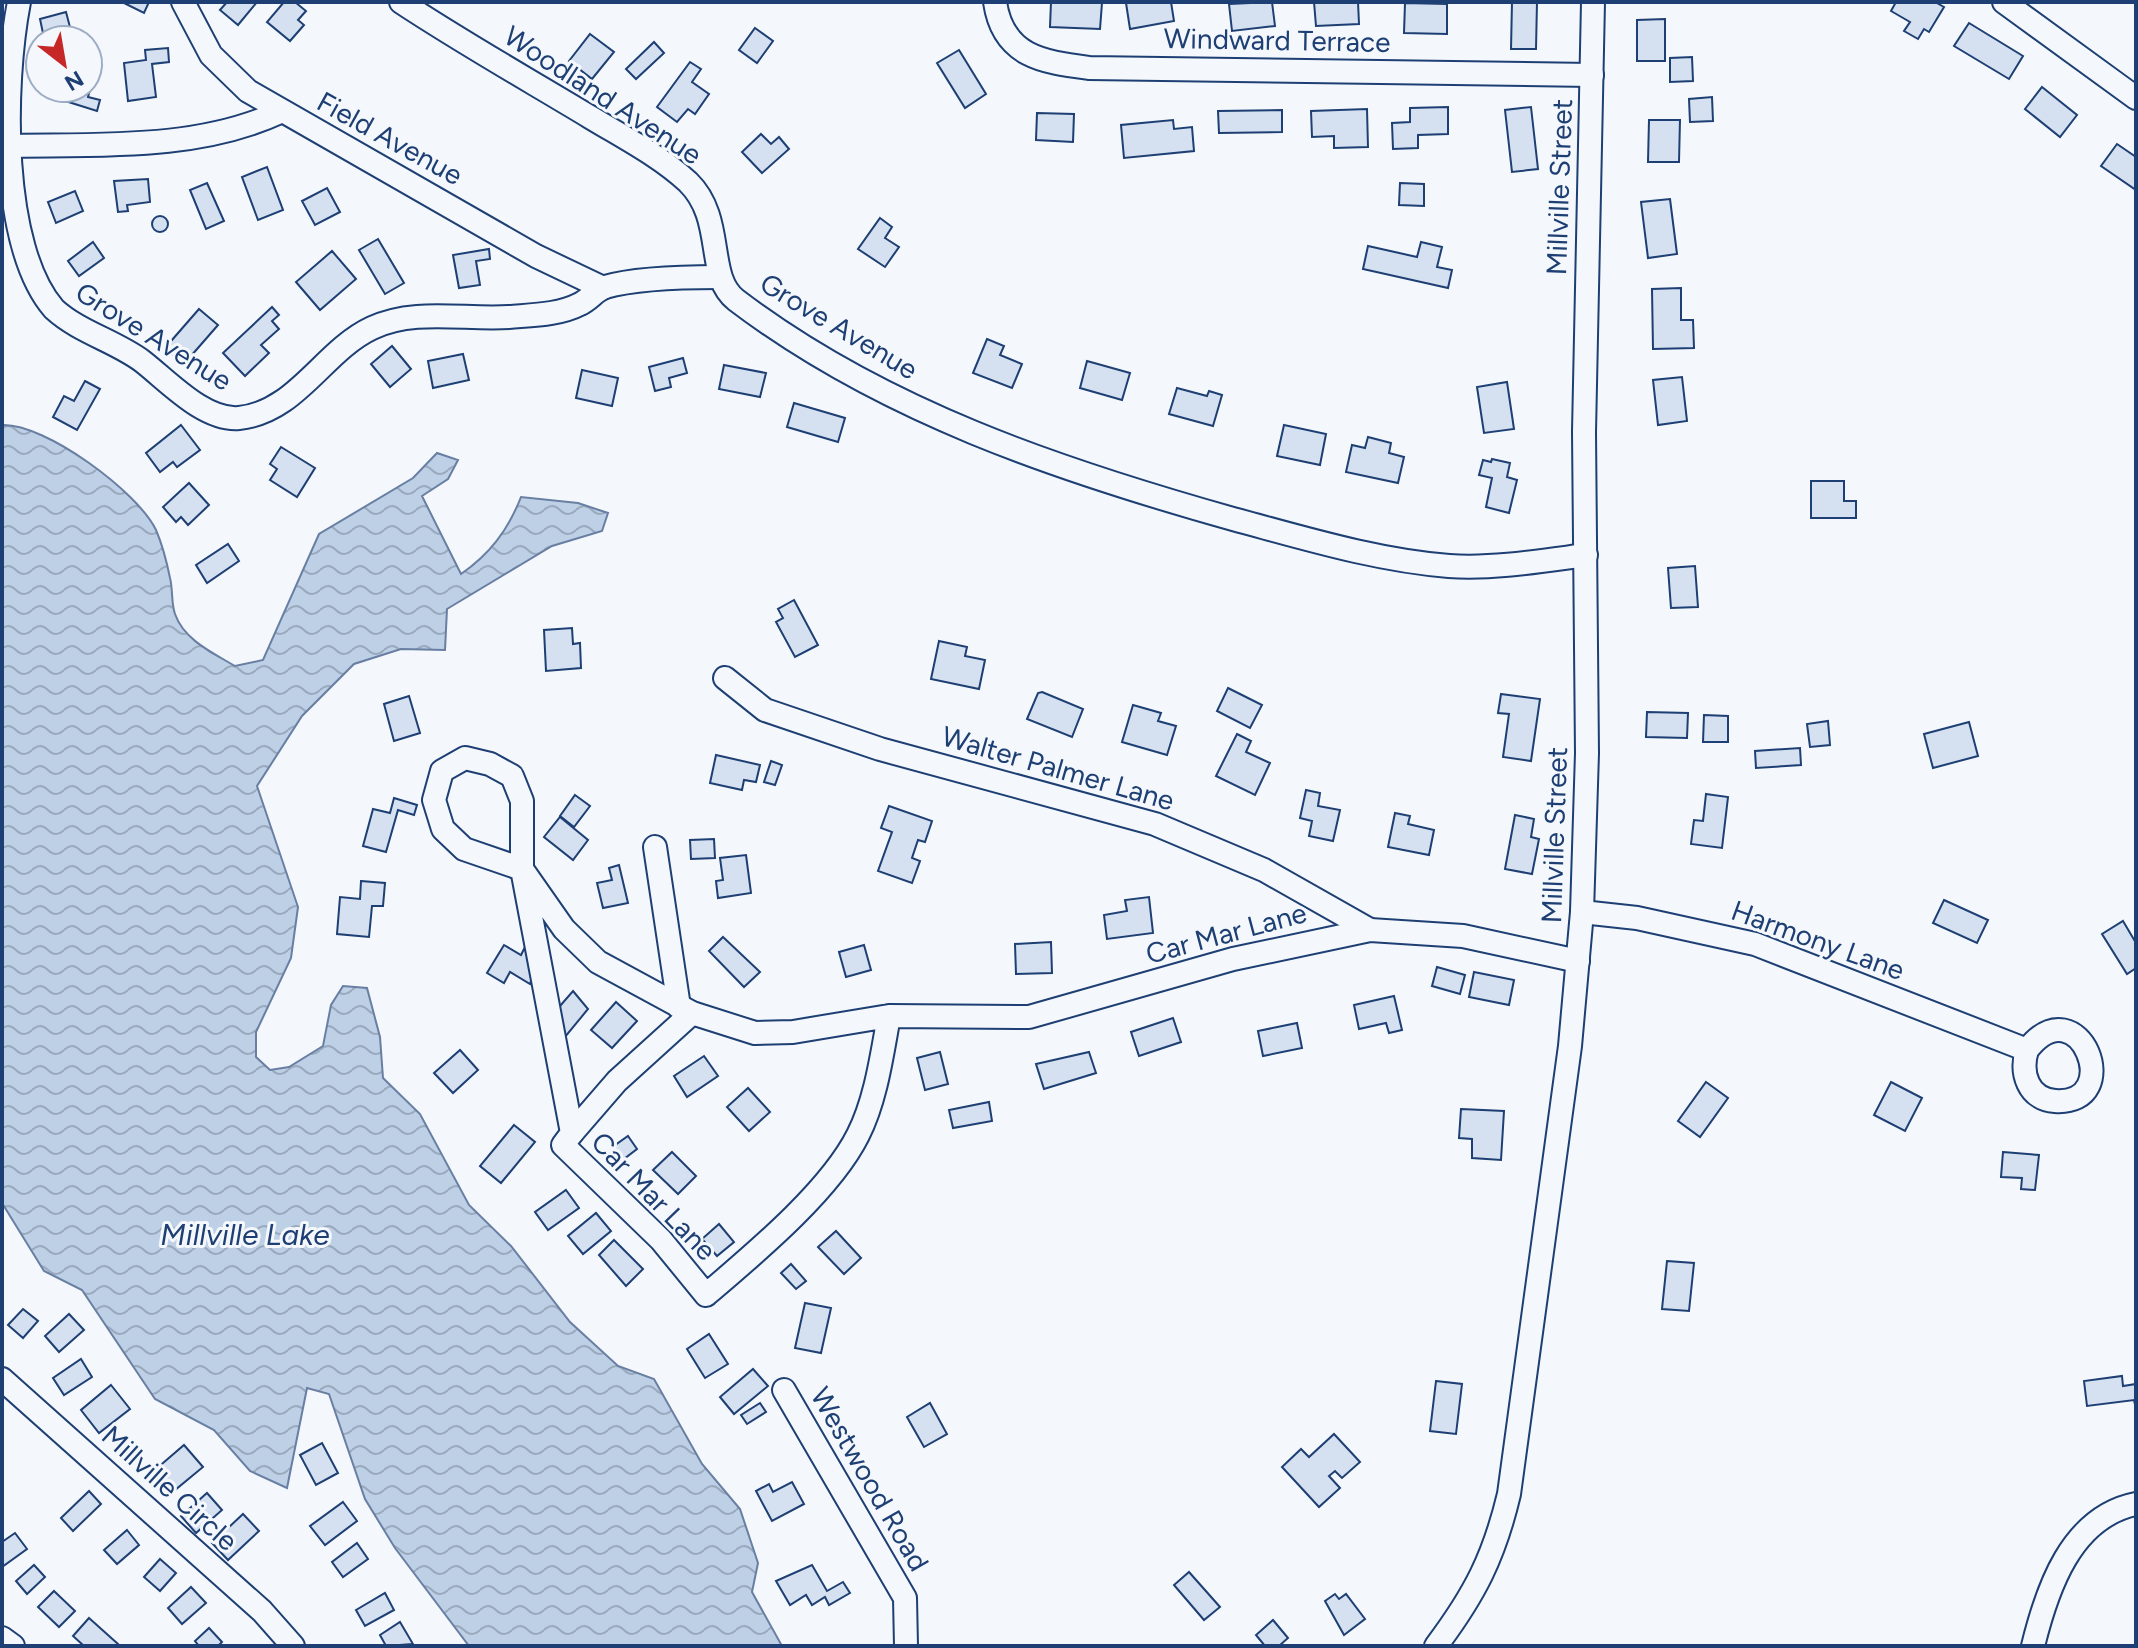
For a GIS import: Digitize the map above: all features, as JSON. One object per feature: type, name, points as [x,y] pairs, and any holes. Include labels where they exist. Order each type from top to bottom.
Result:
[{"type":"street","name":"Grove Avenue","points":[[19,2],[4,146],[10,225],[25,271],[53,309],[135,356],[212,414],[236,419],[259,414],[300,389],[371,328],[416,317],[506,317],[558,312],[580,304],[603,288],[719,277],[733,297],[826,358],[889,394],[1064,469],[1314,541],[1406,562],[1500,566],[1586,555]]},
{"type":"street","name":"Field Avenue","points":[[183,2],[211,55],[248,91],[536,256],[603,288]]},
{"type":"street","name":"Woodland Avenue","points":[[401,2],[631,142],[688,182],[703,200],[716,236],[719,277]]},
{"type":"street","name":"Windward Terrace","points":[[995,2],[1005,33],[1021,50],[1041,62],[1089,68],[1592,75]]},
{"type":"street","name":"Millville Street","points":[[1436,1646],[1470,1602],[1498,1538],[1509,1494],[1570,1046],[1582,912],[1587,740],[1585,355],[1593,2]]},
{"type":"street","points":[[2004,2],[2136,98]]},
{"type":"street","points":[[4,146],[121,143],[215,135],[280,112]]},
{"type":"street","name":"Walter Palmer Lane","points":[[725,678],[765,710],[880,749],[1155,824],[1264,870],[1370,930]]},
{"type":"street","name":"Car Mar Lane","points":[[572,1133],[522,869],[522,801],[512,776],[490,764],[465,758],[442,771],[434,800],[443,829],[464,849],[522,869],[564,929],[598,962],[686,1010],[755,1033],[793,1032],[889,1016],[1029,1017],[1248,955],[1370,930],[1463,936],[1578,961]]},
{"type":"street","points":[[655,847],[686,1010]]},
{"type":"street","name":"Harmony Lane","points":[[1582,912],[1637,918],[1755,944],[2027,1050]]},
{"type":"street","name":"Car Mar Lane","points":[[686,1010],[617,1081],[563,1145],[661,1240],[706,1295],[808,1199],[833,1172],[858,1134],[880,1064],[889,1016]]},
{"type":"street","name":"Millville Circle","points":[[2,1379],[262,1611],[293,1646]]},
{"type":"street","name":"Westwood Road","points":[[784,1390],[905,1598],[906,1646]]},
{"type":"street","points":[[2033,1646],[2055,1572],[2086,1531],[2119,1507],[2136,1504]]},
{"type":"street","points":[[2,1638],[13,1646]]},
{"type":"water","name":"Millville Lake","points":[[2,425],[20,427],[65,447],[130,497],[146,514],[158,535],[179,623],[200,645],[235,666],[263,660],[319,534],[413,478],[437,453],[458,460],[448,479],[422,496],[461,574],[497,540],[521,497],[578,503],[608,513],[602,531],[552,546],[447,609],[445,650],[401,649],[354,664],[302,716],[257,786],[298,907],[291,958],[256,1032],[256,1057],[270,1070],[289,1067],[323,1046],[331,1005],[343,986],[367,988],[380,1037],[383,1078],[420,1114],[469,1205],[511,1246],[570,1322],[618,1366],[654,1379],[702,1464],[740,1509],[758,1563],[752,1592],[782,1646],[469,1646],[395,1548],[365,1499],[329,1394],[307,1388],[287,1488],[250,1471],[214,1430],[155,1399],[82,1290],[44,1271],[2,1203]]},
{"type":"building","points":[[122,2],[149,2],[144,13]]},
{"type":"building","points":[[227,2],[257,2],[238,25],[220,10]]},
{"type":"building","points":[[284,2],[295,2],[306,11],[298,20],[304,25],[290,41],[267,22]]},
{"type":"building","points":[[1051,2],[1102,3],[1100,29],[1050,27]]},
{"type":"building","points":[[1171,2],[1174,21],[1130,29],[1126,3]]},
{"type":"building","points":[[1272,2],[1275,26],[1232,31],[1229,4]]},
{"type":"building","points":[[1314,2],[1358,2],[1359,24],[1316,26]]},
{"type":"building","points":[[1512,2],[1537,2],[1536,49],[1511,49]]},
{"type":"building","points":[[1896,2],[1935,2],[1944,7],[1929,32],[1924,29],[1918,39],[1904,31],[1910,22],[1891,11]]},
{"type":"building","points":[[1405,3],[1447,4],[1447,34],[1404,33]]},
{"type":"building","points":[[66,12],[69,24],[41,24],[40,19]]},
{"type":"building","points":[[1665,19],[1665,61],[1637,61],[1637,20]]},
{"type":"building","points":[[1969,23],[2023,56],[2009,79],[1954,46]]},
{"type":"building","points":[[755,28],[773,41],[757,63],[739,50]]},
{"type":"building","points":[[590,34],[614,52],[592,79],[569,61]]},
{"type":"building","points":[[654,42],[664,53],[636,79],[626,69]]},
{"type":"building","points":[[168,48],[169,62],[152,64],[156,97],[128,101],[124,63],[146,60],[145,50]]},
{"type":"building","points":[[959,50],[986,94],[965,108],[937,63]]},
{"type":"building","points":[[1692,57],[1693,81],[1670,82],[1670,58]]},
{"type":"building","points":[[690,62],[701,69],[692,82],[709,94],[695,114],[688,109],[677,122],[657,107]]},
{"type":"building","points":[[2042,87],[2077,115],[2060,137],[2025,109]]},
{"type":"building","points":[[1712,97],[1713,121],[1690,122],[1689,99]]},
{"type":"building","points":[[75,104],[99,104],[97,111]]},
{"type":"building","points":[[1448,107],[1448,134],[1418,135],[1418,148],[1393,149],[1392,123],[1410,122],[1410,108]]},
{"type":"building","points":[[1531,107],[1538,169],[1512,172],[1505,110]]},
{"type":"building","points":[[1367,109],[1368,147],[1334,148],[1334,136],[1312,137],[1311,111]]},
{"type":"building","points":[[1282,110],[1282,132],[1219,133],[1218,111]]},
{"type":"building","points":[[1037,113],[1074,114],[1073,142],[1036,140]]},
{"type":"building","points":[[1173,120],[1174,129],[1192,127],[1194,151],[1124,158],[1121,125]]},
{"type":"building","points":[[1649,120],[1680,120],[1679,162],[1648,162]]},
{"type":"building","points":[[761,134],[771,144],[779,137],[789,149],[762,173],[742,152]]},
{"type":"building","points":[[2117,144],[2136,157],[2136,190],[2101,166]]},
{"type":"building","points":[[267,167],[283,210],[258,220],[242,177]]},
{"type":"building","points":[[148,179],[150,202],[127,205],[128,211],[118,212],[114,181]]},
{"type":"building","points":[[207,183],[224,221],[206,229],[190,190]]},
{"type":"building","points":[[1400,183],[1424,184],[1424,206],[1399,205]]},
{"type":"building","points":[[327,188],[340,212],[315,225],[302,201]]},
{"type":"building","points":[[75,191],[83,211],[56,223],[48,202]]},
{"type":"building","points":[[1670,199],[1677,254],[1648,258],[1641,202]]},
{"type":"building","points":[[160,216],[166,218],[166,230],[160,232],[154,230],[152,224],[154,218]]},
{"type":"building","points":[[880,218],[892,227],[885,238],[899,247],[885,267],[858,249]]},
{"type":"building","points":[[378,239],[404,283],[385,294],[359,250]]},
{"type":"building","points":[[93,242],[104,258],[79,276],[68,261]]},
{"type":"building","points":[[1421,242],[1442,247],[1437,267],[1452,270],[1448,288],[1363,269],[1368,246],[1417,257]]},
{"type":"building","points":[[489,249],[490,259],[476,261],[480,285],[459,288],[453,255]]},
{"type":"building","points":[[332,251],[356,279],[320,310],[296,282]]},
{"type":"building","points":[[1681,288],[1681,320],[1693,320],[1694,348],[1653,349],[1652,289]]},
{"type":"building","points":[[272,307],[279,315],[272,321],[279,329],[261,345],[269,353],[245,376],[223,353]]},
{"type":"building","points":[[199,309],[218,325],[184,364],[165,348]]},
{"type":"building","points":[[987,339],[1004,346],[1000,355],[1022,364],[1012,388],[973,373]]},
{"type":"building","points":[[392,346],[411,369],[390,387],[371,364]]},
{"type":"building","points":[[463,354],[469,380],[433,388],[428,361]]},
{"type":"building","points":[[683,358],[687,373],[669,378],[671,387],[655,391],[649,367]]},
{"type":"building","points":[[1087,361],[1130,373],[1122,400],[1080,388]]},
{"type":"building","points":[[724,365],[766,373],[760,397],[719,389]]},
{"type":"building","points":[[582,370],[618,378],[612,406],[576,398]]},
{"type":"building","points":[[1682,377],[1687,421],[1658,425],[1653,380]]},
{"type":"building","points":[[85,381],[100,389],[77,430],[53,417],[64,396],[74,401]]},
{"type":"building","points":[[1507,382],[1514,429],[1484,433],[1477,387]]},
{"type":"building","points":[[1177,388],[1207,396],[1209,391],[1222,395],[1213,426],[1169,414]]},
{"type":"building","points":[[794,403],[845,418],[838,442],[787,427]]},
{"type":"building","points":[[181,425],[200,450],[177,467],[173,462],[160,472],[146,453]]},
{"type":"building","points":[[1284,425],[1326,434],[1320,465],[1277,456]]},
{"type":"building","points":[[1368,437],[1391,443],[1389,453],[1404,457],[1398,483],[1346,472],[1352,445],[1365,448]]},
{"type":"building","points":[[281,447],[315,468],[297,497],[270,480],[277,469],[270,464]]},
{"type":"building","points":[[1492,459],[1510,463],[1507,477],[1517,480],[1509,513],[1486,507],[1492,478],[1479,475],[1483,460],[1491,462]]},
{"type":"building","points":[[1811,481],[1844,481],[1844,501],[1856,501],[1856,518],[1811,518]]},
{"type":"building","points":[[189,483],[209,505],[188,525],[181,517],[176,522],[163,507]]},
{"type":"building","points":[[228,544],[239,561],[207,583],[196,565]]},
{"type":"building","points":[[1695,566],[1698,607],[1671,608],[1668,568]]},
{"type":"building","points":[[794,600],[818,645],[795,657],[776,622],[783,618],[778,609]]},
{"type":"building","points":[[572,628],[573,644],[580,643],[581,668],[546,671],[544,630]]},
{"type":"building","points":[[939,641],[967,647],[965,656],[985,660],[979,689],[931,679]]},
{"type":"building","points":[[1228,688],[1262,705],[1250,728],[1217,711]]},
{"type":"building","points":[[1038,693],[1083,709],[1072,737],[1027,719]]},
{"type":"building","points":[[1501,694],[1540,699],[1531,761],[1503,757],[1509,714],[1498,713]]},
{"type":"building","points":[[409,696],[420,733],[394,741],[384,704]]},
{"type":"building","points":[[1133,705],[1161,713],[1158,721],[1176,726],[1167,755],[1122,742]]},
{"type":"building","points":[[1647,712],[1688,713],[1687,738],[1646,737]]},
{"type":"building","points":[[1704,715],[1728,716],[1728,742],[1703,742]]},
{"type":"building","points":[[1828,721],[1830,745],[1810,747],[1807,724]]},
{"type":"building","points":[[1969,722],[1978,756],[1933,768],[1924,734]]},
{"type":"building","points":[[1237,734],[1251,741],[1246,752],[1270,763],[1255,795],[1216,776]]},
{"type":"building","points":[[1800,748],[1801,765],[1756,768],[1755,751]]},
{"type":"building","points":[[716,755],[760,765],[756,782],[744,780],[742,790],[710,783]]},
{"type":"building","points":[[771,761],[782,765],[775,785],[764,782]]},
{"type":"building","points":[[1306,790],[1320,793],[1318,806],[1340,810],[1333,841],[1309,836],[1312,821],[1300,818]]},
{"type":"building","points":[[1706,794],[1728,797],[1722,848],[1691,844],[1694,820],[1703,821]]},
{"type":"building","points":[[575,795],[590,806],[574,827],[560,816]]},
{"type":"building","points":[[394,798],[417,805],[414,815],[398,810],[386,852],[363,846],[373,809],[390,813]]},
{"type":"building","points":[[889,806],[932,821],[925,842],[918,840],[912,858],[920,861],[912,883],[878,871],[892,832],[881,828]]},
{"type":"building","points":[[1395,813],[1410,816],[1408,824],[1434,830],[1429,855],[1388,847]]},
{"type":"building","points":[[1515,815],[1534,819],[1531,837],[1539,839],[1532,874],[1505,869]]},
{"type":"building","points":[[560,817],[588,840],[573,860],[544,837]]},
{"type":"building","points":[[714,839],[715,858],[691,859],[690,840]]},
{"type":"building","points":[[746,855],[751,893],[718,898],[716,881],[723,880],[720,858]]},
{"type":"building","points":[[619,865],[628,903],[603,908],[597,883],[612,880],[609,868]]},
{"type":"building","points":[[361,881],[385,883],[383,906],[372,906],[369,937],[337,934],[340,897],[360,899]]},
{"type":"building","points":[[1149,897],[1153,933],[1107,939],[1104,915],[1127,911],[1125,900]]},
{"type":"building","points":[[1944,900],[1988,920],[1977,943],[1933,923]]},
{"type":"building","points":[[2123,921],[2136,943],[2136,968],[2127,974],[2102,934]]},
{"type":"building","points":[[723,937],[760,972],[744,987],[709,951]]},
{"type":"building","points":[[1051,942],[1052,973],[1016,974],[1015,944]]},
{"type":"building","points":[[504,945],[521,955],[524,949],[537,963],[530,984],[510,972],[504,983],[487,973]]},
{"type":"building","points":[[864,945],[871,970],[846,977],[839,952]]},
{"type":"building","points":[[1437,967],[1465,975],[1460,994],[1432,986]]},
{"type":"building","points":[[1474,972],[1514,980],[1509,1005],[1469,997]]},
{"type":"building","points":[[573,991],[588,1009],[565,1037],[553,1014]]},
{"type":"building","points":[[1394,996],[1402,1030],[1389,1033],[1386,1023],[1359,1029],[1354,1005]]},
{"type":"building","points":[[616,1002],[637,1021],[612,1048],[591,1030]]},
{"type":"building","points":[[1173,1018],[1181,1042],[1139,1056],[1131,1032]]},
{"type":"building","points":[[1297,1023],[1302,1048],[1263,1056],[1258,1031]]},
{"type":"building","points":[[460,1050],[478,1070],[453,1093],[434,1073]]},
{"type":"building","points":[[940,1052],[948,1084],[925,1090],[917,1058]]},
{"type":"building","points":[[1089,1052],[1096,1073],[1044,1089],[1036,1064]]},
{"type":"building","points":[[704,1056],[718,1076],[687,1097],[674,1076]]},
{"type":"building","points":[[1706,1082],[1728,1098],[1700,1137],[1678,1121]]},
{"type":"building","points":[[1891,1082],[1922,1098],[1905,1131],[1874,1115]]},
{"type":"building","points":[[748,1088],[770,1112],[749,1131],[727,1107]]},
{"type":"building","points":[[989,1102],[992,1121],[953,1128],[949,1110]]},
{"type":"building","points":[[1461,1109],[1504,1111],[1501,1160],[1472,1158],[1472,1139],[1459,1138]]},
{"type":"building","points":[[514,1125],[535,1142],[501,1183],[480,1166]]},
{"type":"building","points":[[628,1136],[637,1149],[620,1162],[611,1148]]},
{"type":"building","points":[[672,1152],[696,1176],[678,1194],[653,1170]]},
{"type":"building","points":[[2003,1152],[2039,1155],[2035,1190],[2021,1189],[2022,1178],[2001,1177]]},
{"type":"building","points":[[566,1190],[579,1208],[548,1230],[535,1212]]},
{"type":"building","points":[[596,1213],[611,1231],[583,1254],[568,1236]]},
{"type":"building","points":[[719,1224],[734,1242],[717,1256],[702,1239]]},
{"type":"building","points":[[836,1231],[861,1258],[844,1274],[818,1247]]},
{"type":"building","points":[[614,1240],[643,1269],[626,1286],[599,1255]]},
{"type":"building","points":[[1667,1261],[1694,1263],[1689,1311],[1662,1309]]},
{"type":"building","points":[[791,1264],[806,1281],[796,1289],[781,1273]]},
{"type":"building","points":[[805,1303],[831,1308],[821,1353],[795,1348]]},
{"type":"building","points":[[23,1309],[38,1321],[23,1338],[8,1325]]},
{"type":"building","points":[[69,1314],[84,1330],[59,1352],[45,1336]]},
{"type":"building","points":[[709,1334],[728,1364],[705,1378],[687,1349]]},
{"type":"building","points":[[81,1359],[92,1377],[64,1395],[53,1378]]},
{"type":"building","points":[[753,1369],[768,1386],[734,1414],[720,1397]]},
{"type":"building","points":[[2122,1376],[2123,1386],[2136,1384],[2136,1409],[2134,1400],[2087,1406],[2084,1381]]},
{"type":"building","points":[[1436,1381],[1462,1384],[1456,1434],[1430,1431]]},
{"type":"building","points":[[111,1385],[130,1409],[99,1433],[81,1410]]},
{"type":"building","points":[[760,1403],[766,1412],[747,1424],[741,1415]]},
{"type":"building","points":[[930,1403],[947,1434],[924,1447],[907,1417]]},
{"type":"building","points":[[1334,1434],[1360,1462],[1342,1478],[1335,1471],[1329,1476],[1340,1488],[1319,1507],[1282,1467],[1301,1449],[1309,1457]]},
{"type":"building","points":[[322,1443],[338,1473],[316,1485],[300,1455]]},
{"type":"building","points":[[184,1445],[203,1467],[175,1490],[156,1469]]},
{"type":"building","points":[[792,1482],[804,1504],[772,1521],[756,1491],[769,1484],[773,1492]]},
{"type":"building","points":[[89,1491],[101,1504],[73,1531],[61,1518]]},
{"type":"building","points":[[207,1493],[222,1510],[196,1533],[181,1516]]},
{"type":"building","points":[[343,1502],[357,1521],[325,1545],[310,1526]]},
{"type":"building","points":[[243,1514],[259,1531],[228,1560],[212,1543]]},
{"type":"building","points":[[127,1530],[139,1545],[117,1564],[104,1550]]},
{"type":"building","points":[[15,1533],[27,1549],[2,1567],[2,1542]]},
{"type":"building","points":[[357,1543],[368,1559],[343,1577],[332,1562]]},
{"type":"building","points":[[160,1559],[176,1573],[160,1591],[144,1577]]},
{"type":"building","points":[[34,1565],[45,1577],[27,1594],[16,1581]]},
{"type":"building","points":[[812,1565],[827,1591],[843,1582],[850,1593],[829,1605],[825,1597],[812,1605],[806,1595],[790,1605],[776,1581]]},
{"type":"building","points":[[1189,1572],[1220,1607],[1204,1620],[1174,1585]]},
{"type":"building","points":[[191,1587],[206,1603],[182,1624],[168,1608]]},
{"type":"building","points":[[54,1591],[75,1611],[59,1627],[38,1607]]},
{"type":"building","points":[[385,1593],[394,1610],[365,1626],[356,1610]]},
{"type":"building","points":[[1335,1594],[1339,1599],[1346,1594],[1365,1619],[1344,1635],[1325,1601]]},
{"type":"building","points":[[89,1618],[117,1646],[84,1646],[73,1636]]},
{"type":"building","points":[[1273,1620],[1288,1638],[1279,1646],[1265,1646],[1256,1635]]},
{"type":"building","points":[[400,1622],[413,1644],[386,1646],[380,1635]]},
{"type":"building","points":[[209,1628],[222,1642],[218,1646],[199,1646],[195,1641]]}]
